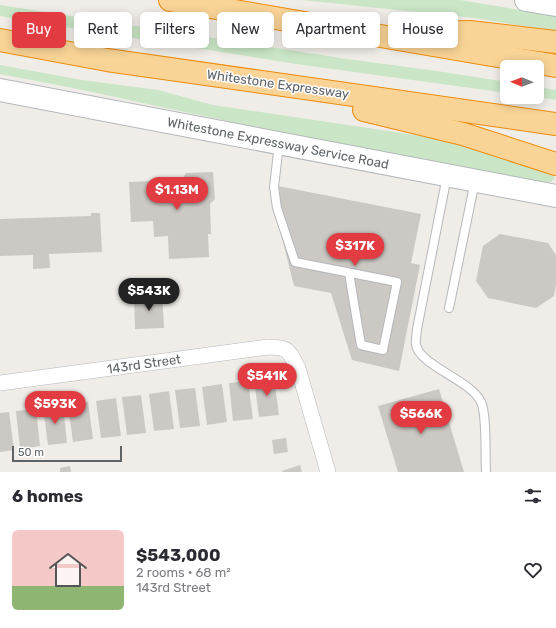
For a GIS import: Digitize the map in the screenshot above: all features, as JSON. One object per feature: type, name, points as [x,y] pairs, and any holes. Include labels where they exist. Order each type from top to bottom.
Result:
[{"type":"highway","points":[[170,0],[282,19]]},
{"type":"highway","points":[[380,34],[470,32],[556,42]]},
{"type":"highway","points":[[380,36],[556,66]]},
{"type":"highway","name":"Whitestone Expressway","points":[[0,40],[81,56],[556,124]]},
{"type":"highway","points":[[214,75],[426,124],[484,140],[556,164]]},
{"type":"main road","points":[[526,0],[556,5]]},
{"type":"main road","name":"Whitestone Expressway Service Road","points":[[0,90],[556,196]]},
{"type":"street","name":"143rd Street","points":[[0,383],[268,347],[281,347],[290,354],[298,368],[328,472]]},
{"type":"lane","points":[[279,143],[274,187],[277,208],[295,262],[349,272],[397,282],[383,350],[361,345],[349,272]]},
{"type":"lane","points":[[447,175],[417,329],[416,345],[422,356],[471,389],[481,402],[484,419],[486,472]]},
{"type":"lane","points":[[449,308],[475,180]]},
{"type":"green space","points":[[302,0],[460,0],[556,16],[556,31],[458,16],[458,12],[417,12]]},
{"type":"green space","points":[[0,5],[45,12],[12,12],[12,18],[0,16]]},
{"type":"green space","points":[[66,15],[74,17],[74,29],[66,27]]},
{"type":"green space","points":[[132,26],[140,27],[140,39],[132,38]]},
{"type":"green space","points":[[209,38],[217,39],[217,48],[274,48],[500,81],[500,92],[296,64],[196,48],[209,48]]},
{"type":"green space","points":[[0,65],[82,80],[158,90],[213,105],[449,141],[549,171],[555,178],[551,182],[531,181],[255,127],[0,74]]},
{"type":"green space","points":[[544,88],[556,90],[556,100],[544,98]]},
{"type":"building","points":[[213,172],[215,199],[210,204],[211,234],[208,234],[209,257],[169,259],[168,236],[154,237],[153,221],[131,222],[129,182],[152,181],[152,179],[183,178],[186,173]]},
{"type":"building","points":[[278,186],[421,214],[411,263],[420,265],[399,371],[352,360],[331,293],[294,286],[270,190],[280,192]]},
{"type":"building","points":[[91,213],[100,213],[102,252],[49,254],[50,268],[33,269],[33,255],[0,256],[0,219],[91,216]]},
{"type":"building","points":[[500,234],[548,243],[556,255],[556,284],[554,296],[536,308],[488,298],[476,281],[483,246]]},
{"type":"building","points":[[162,294],[164,328],[135,329],[134,296]]},
{"type":"building","points":[[274,377],[279,415],[259,417],[254,380]]},
{"type":"building","points":[[248,381],[253,419],[233,421],[229,383]]},
{"type":"building","points":[[222,384],[227,422],[207,425],[202,387]]},
{"type":"building","points":[[195,388],[200,426],[180,428],[175,390]]},
{"type":"building","points":[[439,389],[464,472],[398,472],[378,406]]},
{"type":"building","points":[[169,391],[174,429],[154,431],[149,394]]},
{"type":"building","points":[[141,395],[146,433],[127,435],[122,397]]},
{"type":"building","points":[[116,398],[121,436],[101,438],[96,401]]},
{"type":"building","points":[[88,402],[93,439],[73,442],[68,405]]},
{"type":"building","points":[[63,405],[67,443],[48,445],[43,407]]},
{"type":"building","points":[[36,409],[40,446],[20,449],[16,411]]},
{"type":"building","points":[[9,412],[14,450],[0,452],[0,413]]},
{"type":"building","points":[[286,438],[288,452],[274,454],[272,440]]},
{"type":"building","points":[[300,465],[302,472],[282,471]]},
{"type":"building","points":[[70,466],[71,472],[60,472],[60,468]]}]
